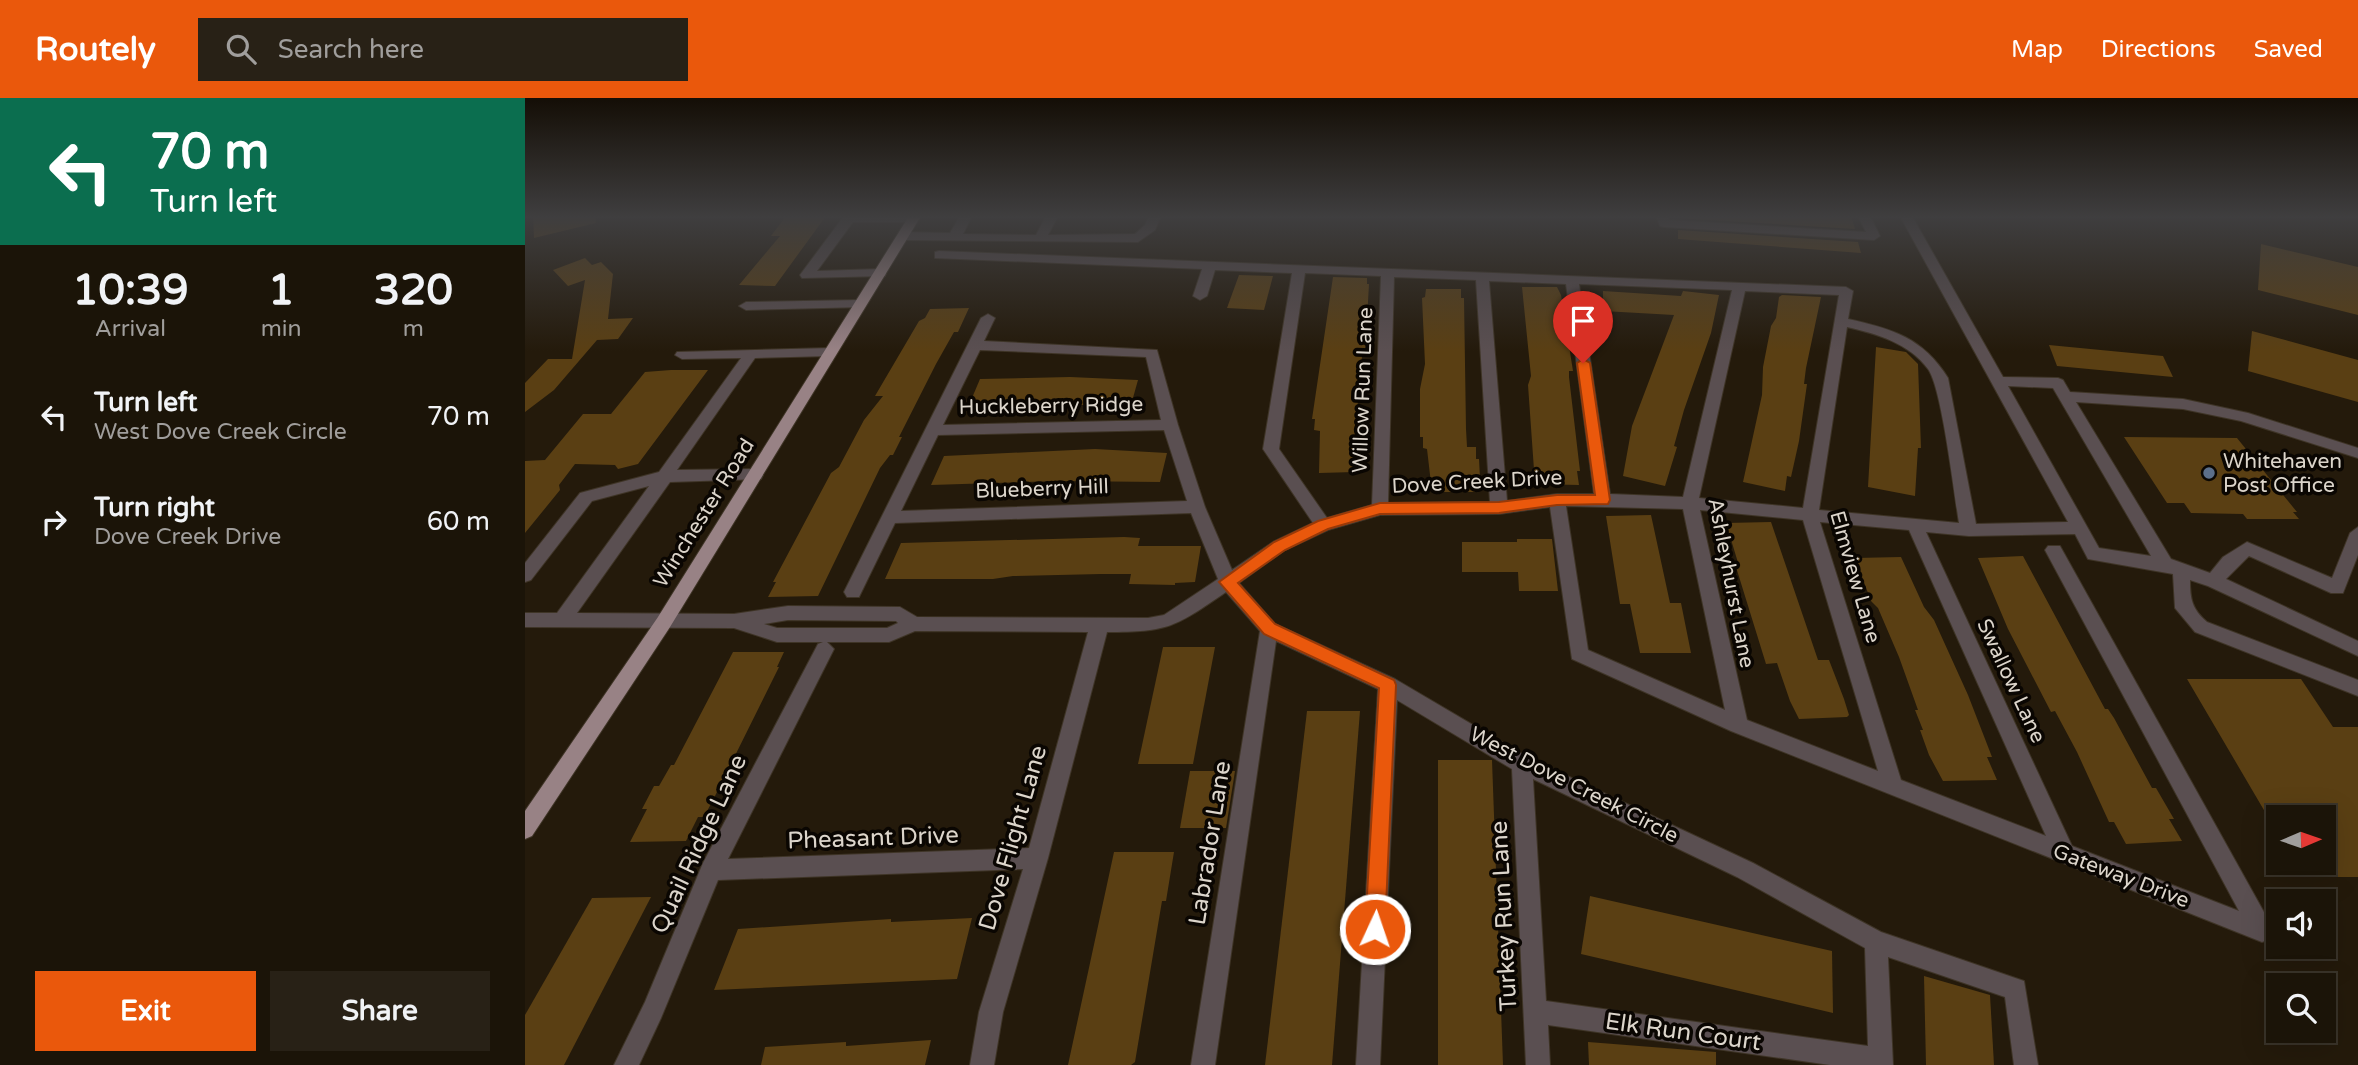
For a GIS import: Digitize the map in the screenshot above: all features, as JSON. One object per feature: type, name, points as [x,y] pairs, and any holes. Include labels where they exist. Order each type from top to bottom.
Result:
[{"type":"main road","name":"Winchester Road","points":[[525,829],[664,622],[887,261]]},
{"type":"street","points":[[817,261],[807,275],[880,273]]},
{"type":"street","points":[[1090,261],[1740,286]]},
{"type":"street","points":[[1931,261],[2094,554],[2173,567],[2214,581],[2358,649]]},
{"type":"street","points":[[1200,296],[1210,266]]},
{"type":"street","points":[[1299,269],[1271,449],[1323,525]]},
{"type":"street","name":"Willow Run Lane","points":[[1380,509],[1388,272]]},
{"type":"street","points":[[1482,277],[1499,508]]},
{"type":"street","points":[[1572,280],[1603,500]]},
{"type":"street","name":"Elmview Lane","points":[[1740,286],[1846,291],[1810,517],[1893,787]]},
{"type":"street","name":"Ashleyhurst Lane","points":[[1738,725],[1690,503],[1740,286]]},
{"type":"street","points":[[746,306],[860,304]]},
{"type":"street","points":[[853,592],[988,318]]},
{"type":"street","points":[[1841,323],[1878,329],[1899,337],[1934,364],[1941,378],[1969,530]]},
{"type":"street","points":[[734,621],[777,635],[829,642],[889,635],[913,624],[1148,625],[1168,621],[1227,582],[1197,506],[1170,425],[1151,352],[975,345]]},
{"type":"street","points":[[682,355],[830,352]]},
{"type":"street","points":[[561,621],[751,354]]},
{"type":"street","points":[[1997,381],[2058,383],[2173,567],[2180,604],[2188,617],[2201,627],[2358,688]]},
{"type":"street","points":[[2065,396],[2183,404],[2243,417],[2358,453]]},
{"type":"street","name":"Huckleberry Ridge","points":[[932,430],[1170,425]]},
{"type":"street","points":[[525,575],[586,497],[665,476],[755,475]]},
{"type":"street","name":"Dove Creek Drive","points":[[1227,582],[1279,546],[1323,525],[1380,509],[1499,508],[1557,500],[1603,500],[1690,503],[1810,517],[1969,530],[2080,528]]},
{"type":"street","name":"Gateway Drive","points":[[1557,500],[1579,654],[1738,725],[2262,931],[2054,550]]},
{"type":"street","name":"Blueberry Hill","points":[[889,517],[1197,506]]},
{"type":"street","name":"Swallow Lane","points":[[1915,526],[2066,856]]},
{"type":"street","points":[[2214,581],[2229,562],[2247,548],[2337,588],[2358,533]]},
{"type":"street","name":"West Dove Creek Circle","points":[[1227,582],[1269,629],[1388,685],[1522,764],[1745,870],[1876,943],[2016,989],[2026,1065]]},
{"type":"street","points":[[525,620],[734,621],[788,613],[900,614],[913,624]]},
{"type":"street","name":"Quail Ridge Lane","points":[[626,1065],[653,1010],[712,870],[843,614]]},
{"type":"street","name":"Dove Flight Lane","points":[[982,1065],[991,1012],[1037,858],[1099,626]]},
{"type":"street","name":"Labrador Lane","points":[[1203,1065],[1269,629]]},
{"type":"street","points":[[1368,1065],[1388,685]]},
{"type":"street","name":"Turkey Run Lane","points":[[1522,764],[1538,1065]]},
{"type":"street","name":"Pheasant Drive","points":[[712,870],[1037,858]]},
{"type":"street","name":"Elk Run Court","points":[[1536,1011],[1881,1062],[1876,943]]},
{"type":"building","points":[[577,261],[588,261],[592,265],[601,262],[613,274],[608,319],[633,318],[618,339],[597,340],[554,390],[525,412],[525,383],[548,359],[572,359],[585,280],[568,286],[553,270]]},
{"type":"building","points":[[759,261],[793,261],[775,286],[739,285]]},
{"type":"building","points":[[2260,261],[2333,261],[2358,267],[2358,315],[2258,290]]},
{"type":"building","points":[[1239,275],[1273,276],[1264,310],[1227,308]]},
{"type":"building","points":[[1333,277],[1367,278],[1369,284],[1365,355],[1362,356],[1357,412],[1357,429],[1361,429],[1355,472],[1319,473],[1320,431],[1314,430],[1315,419],[1312,419]]},
{"type":"building","points":[[1522,287],[1557,287],[1561,295],[1573,371],[1569,371],[1569,377],[1580,471],[1577,471],[1579,485],[1535,484],[1528,385],[1531,376]]},
{"type":"building","points":[[1426,289],[1461,289],[1461,298],[1464,298],[1467,447],[1476,447],[1476,459],[1479,459],[1480,478],[1476,478],[1476,492],[1432,492],[1427,449],[1423,448],[1423,437],[1420,437],[1420,389],[1425,364],[1422,298],[1425,297]]},
{"type":"building","points":[[1603,291],[1681,296],[1683,291],[1719,295],[1711,333],[1684,410],[1674,446],[1677,447],[1665,486],[1623,476],[1632,426],[1674,315],[1603,311]]},
{"type":"building","points":[[1779,297],[1821,297],[1806,368],[1804,384],[1807,384],[1799,441],[1791,477],[1787,476],[1785,491],[1743,482],[1762,395],[1763,367],[1771,326],[1776,318]]},
{"type":"building","points":[[969,308],[958,332],[954,332],[936,364],[899,437],[902,437],[893,455],[890,455],[880,468],[818,596],[768,597],[776,582],[773,582],[831,473],[839,467],[864,420],[883,396],[875,396],[919,321],[925,318],[930,309]]},
{"type":"building","points":[[2252,331],[2358,360],[2358,402],[2248,371]]},
{"type":"building","points":[[2049,345],[2163,356],[2173,377],[2057,366]]},
{"type":"building","points":[[1876,347],[1906,352],[1918,364],[1921,448],[1918,448],[1915,496],[1868,487]]},
{"type":"building","points":[[708,370],[638,464],[618,469],[615,465],[575,464],[559,485],[560,490],[525,533],[525,461],[545,460],[583,414],[611,414],[645,372]]},
{"type":"building","points":[[1070,377],[1138,380],[1131,405],[969,405],[980,379]]},
{"type":"building","points":[[2124,437],[2237,438],[2297,512],[2293,512],[2299,519],[2247,519],[2243,514],[2191,513],[2184,503],[2167,503]]},
{"type":"building","points":[[1095,449],[1167,453],[1160,482],[1060,481],[931,485],[944,456]]},
{"type":"building","points":[[1651,515],[1670,603],[1681,603],[1691,653],[1640,653],[1630,604],[1620,604],[1606,516]]},
{"type":"building","points":[[1771,522],[1818,660],[1829,660],[1844,699],[1849,715],[1847,717],[1799,719],[1777,663],[1766,664],[1736,567],[1739,566],[1726,523]]},
{"type":"building","points":[[1140,538],[1138,546],[1201,546],[1195,582],[1175,585],[1129,584],[1131,574],[1013,576],[993,579],[885,579],[901,543]]},
{"type":"building","points":[[1517,539],[1552,539],[1558,591],[1519,591],[1518,572],[1462,572],[1462,542],[1517,542]]},
{"type":"building","points":[[2023,556],[2105,709],[2108,709],[2114,718],[2152,788],[2156,788],[2174,819],[2169,819],[2182,841],[2126,844],[2114,822],[2109,822],[2077,752],[2055,711],[2051,712],[2008,629],[1978,558]]},
{"type":"building","points":[[1901,557],[1924,607],[1934,620],[1968,695],[1992,757],[1987,757],[1997,780],[1943,781],[1929,755],[1915,710],[1918,710],[1899,657],[1878,608],[1871,601],[1855,558]]},
{"type":"building","points":[[1163,647],[1215,647],[1193,764],[1138,764]]},
{"type":"building","points":[[733,652],[784,652],[704,817],[698,817],[686,841],[630,842],[647,809],[642,809],[654,786],[659,786],[671,765],[674,765]]},
{"type":"building","points":[[2187,679],[2301,679],[2333,727],[2358,727],[2358,877],[2324,877],[2336,875],[2336,805],[2266,805],[2266,814]]},
{"type":"building","points":[[1307,711],[1360,711],[1332,1065],[1265,1065]]},
{"type":"building","points":[[1438,760],[1492,760],[1503,1065],[1438,1065]]},
{"type":"building","points":[[1190,771],[1235,771],[1226,828],[1180,828]]},
{"type":"building","points":[[1114,852],[1174,852],[1166,901],[1162,901],[1135,1062],[1131,1065],[1068,1065]]},
{"type":"building","points":[[1590,896],[1832,951],[1833,1013],[1581,954]]},
{"type":"building","points":[[651,897],[564,1065],[525,1065],[525,1015],[592,898]]},
{"type":"building","points":[[972,918],[957,979],[714,990],[738,929],[891,919],[891,922]]},
{"type":"building","points":[[1924,976],[1990,995],[1994,1065],[1926,1065]]},
{"type":"building","points":[[931,1040],[925,1065],[761,1065],[765,1047],[846,1042],[846,1046]]},
{"type":"building","points":[[1588,1042],[1716,1052],[1716,1065],[1589,1065]]},
{"type":"place","name":"Whitehaven Post Office","points":[[2209,473]]},
{"type":"route","points":[[1375,929],[1388,685],[1269,629],[1227,582],[1279,546],[1323,525],[1380,509],[1499,508],[1557,500],[1603,500],[1583,363]]}]
